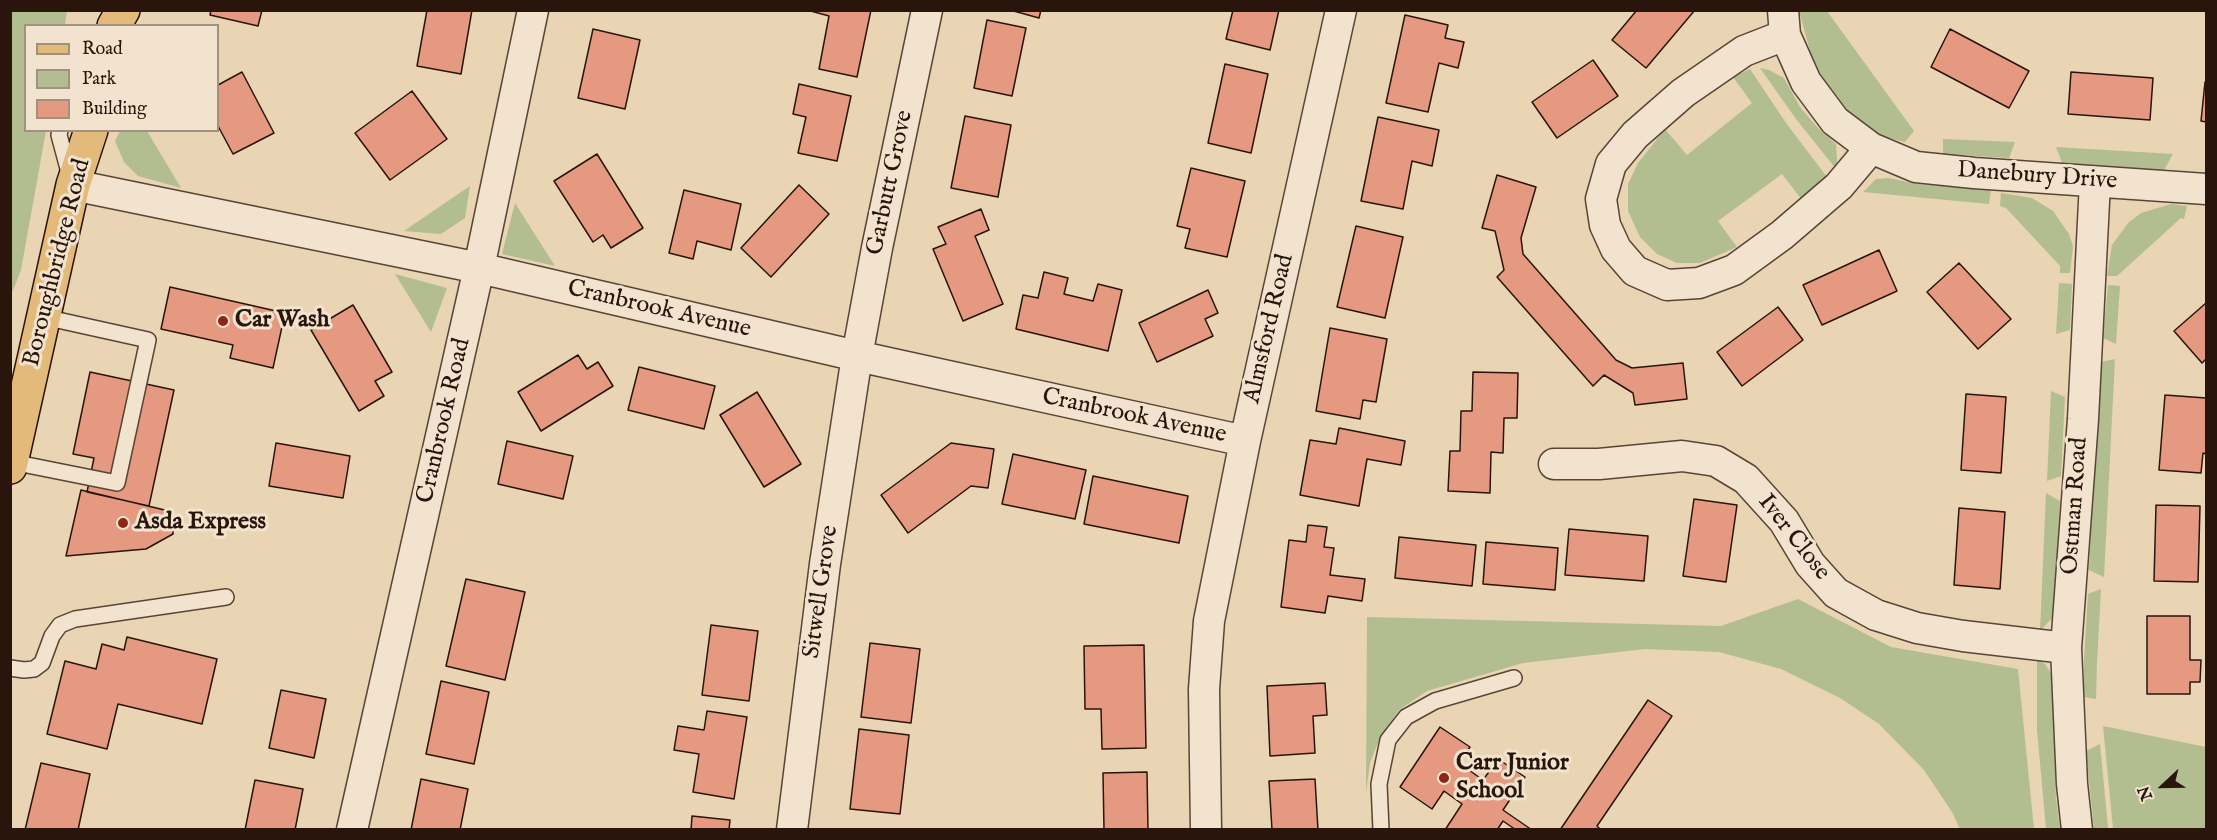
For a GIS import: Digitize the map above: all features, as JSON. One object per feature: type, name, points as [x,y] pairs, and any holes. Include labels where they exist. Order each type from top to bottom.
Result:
[{"type":"main road","points":[[115,24],[123,10]]},
{"type":"main road","name":"Boroughbridge Road","points":[[11,465],[73,185],[90,132]]},
{"type":"street","name":"Cranbrook Road","points":[[352,830],[479,268],[533,10]]},
{"type":"street","name":"Garbutt Grove","points":[[857,356],[877,248],[927,10]]},
{"type":"street","name":"Almsford Road","points":[[1206,830],[1204,689],[1209,621],[1245,441],[1341,10]]},
{"type":"street","name":"Danebury Drive","points":[[1871,148],[1839,186],[1782,235],[1734,270],[1699,283],[1667,285],[1635,271],[1616,249],[1605,225],[1601,199],[1611,164],[1635,135],[1683,93],[1784,22],[1806,82],[1835,121],[1871,148],[1916,167],[2206,189]]},
{"type":"street","name":"Ostman Road","points":[[2077,830],[2072,784],[2066,648],[2096,182]]},
{"type":"street","name":"Cranbrook Avenue","points":[[73,185],[479,268],[857,356],[1245,441]]},
{"type":"street","name":"Sitwell Grove","points":[[792,830],[825,564],[857,356]]},
{"type":"street","name":"Iver Close","points":[[1554,464],[1599,464],[1682,456],[1716,461],[1746,479],[1784,521],[1810,564],[1836,593],[1876,615],[1917,628],[2066,648]]},
{"type":"lane","points":[[60,132],[73,185]]},
{"type":"lane","points":[[11,465],[117,483],[148,340],[44,317]]},
{"type":"lane","points":[[10,668],[34,669],[42,663],[52,636],[60,625],[75,619],[226,597]]},
{"type":"lane","points":[[1381,830],[1379,784],[1388,740],[1406,717],[1435,701],[1514,678]]},
{"type":"green space","points":[[11,10],[67,11],[65,24],[24,24],[24,132],[46,132],[21,270],[11,295]]},
{"type":"green space","points":[[1800,11],[1827,11],[1914,131],[1905,142],[1872,134],[1847,112],[1827,87],[1810,51]]},
{"type":"green space","points":[[1760,68],[1784,78],[1800,107],[1836,144],[1836,169],[1796,119]]},
{"type":"green space","points":[[1750,69],[1786,123],[1830,181],[1802,200],[1782,174],[1718,221],[1737,247],[1700,263],[1677,263],[1657,254],[1640,237],[1628,211],[1628,184],[1638,163],[1665,129],[1687,155],[1752,103],[1733,77]]},
{"type":"green space","points":[[120,132],[148,132],[181,188],[138,176],[124,162],[115,141]]},
{"type":"green space","points":[[1943,139],[2015,142],[2009,158],[1943,154]]},
{"type":"green space","points":[[2056,147],[2173,154],[2164,170],[2062,163]]},
{"type":"green space","points":[[1889,178],[1917,184],[1991,190],[1989,204],[1863,192],[1876,179]]},
{"type":"green space","points":[[470,186],[465,218],[441,234],[404,231]]},
{"type":"green space","points":[[2001,193],[2032,198],[2053,211],[2069,234],[2073,246],[2070,273],[2060,273],[2060,266],[2006,208],[2000,206]]},
{"type":"green space","points":[[515,203],[555,266],[502,254]]},
{"type":"green space","points":[[2171,204],[2187,206],[2184,219],[2181,218],[2117,276],[2107,276],[2112,245],[2128,223],[2141,213]]},
{"type":"green space","points":[[395,274],[447,288],[431,332]]},
{"type":"green space","points":[[2059,283],[2072,284],[2070,330],[2056,334]]},
{"type":"green space","points":[[2108,285],[2120,286],[2116,344],[2103,338]]},
{"type":"green space","points":[[2115,359],[2104,577],[2089,570],[2100,362]]},
{"type":"green space","points":[[2051,391],[2065,397],[2061,476],[2047,481]]},
{"type":"green space","points":[[2046,493],[2060,501],[2053,617],[2040,631]]},
{"type":"green space","points":[[2101,589],[2096,699],[2084,697],[2084,660],[2088,594]]},
{"type":"green space","points":[[1798,599],[1891,647],[2018,669],[2034,829],[1960,829],[1952,812],[1924,770],[1879,724],[1840,698],[1781,669],[1719,652],[1645,649],[1523,663],[1427,691],[1399,710],[1381,735],[1370,763],[1366,792],[1367,617],[1721,626]]},
{"type":"green space","points":[[2037,658],[2045,664],[2052,675],[2056,799],[2060,829],[2046,829],[2037,730]]},
{"type":"green space","points":[[2103,726],[2206,747],[2206,829],[2113,829]]},
{"type":"green space","points":[[2100,744],[2108,829],[2094,829],[2086,751]]},
{"type":"building","points":[[211,10],[262,10],[258,26],[210,15]]},
{"type":"building","points":[[427,10],[472,10],[461,74],[417,66]]},
{"type":"building","points":[[807,10],[871,10],[857,77],[819,69],[829,16]]},
{"type":"building","points":[[1010,10],[1041,10],[1039,18]]},
{"type":"building","points":[[1233,10],[1279,10],[1270,50],[1226,39]]},
{"type":"building","points":[[1637,10],[1695,10],[1646,68],[1612,40]]},
{"type":"building","points":[[1405,15],[1448,25],[1445,38],[1464,42],[1458,68],[1439,63],[1428,112],[1386,103]]},
{"type":"building","points":[[987,20],[1026,28],[1012,96],[974,88]]},
{"type":"building","points":[[593,29],[640,40],[625,109],[578,98]]},
{"type":"building","points":[[1950,29],[2029,71],[2009,108],[1931,67]]},
{"type":"building","points":[[1593,60],[1618,96],[1557,138],[1532,102]]},
{"type":"building","points":[[1225,64],[1268,74],[1251,153],[1208,143]]},
{"type":"building","points":[[242,72],[274,133],[233,154],[219,128],[219,84]]},
{"type":"building","points":[[2071,72],[2153,78],[2150,120],[2068,114]]},
{"type":"building","points":[[2206,82],[2206,122],[2201,121]]},
{"type":"building","points":[[799,84],[851,96],[837,161],[798,153],[806,117],[793,114]]},
{"type":"building","points":[[412,91],[447,139],[390,180],[355,133]]},
{"type":"building","points":[[965,116],[1011,125],[998,197],[951,188]]},
{"type":"building","points":[[1378,117],[1439,130],[1432,166],[1412,161],[1403,209],[1361,201]]},
{"type":"building","points":[[597,154],[643,228],[611,248],[603,235],[593,242],[554,181]]},
{"type":"building","points":[[1191,168],[1245,181],[1227,257],[1185,248],[1190,229],[1177,226]]},
{"type":"building","points":[[1497,175],[1536,187],[1521,238],[1523,254],[1616,360],[1632,368],[1683,363],[1687,399],[1635,405],[1633,393],[1604,375],[1593,386],[1497,277],[1504,270],[1495,231],[1482,228]]},
{"type":"building","points":[[799,185],[829,214],[771,277],[741,248]]},
{"type":"building","points":[[684,190],[741,204],[731,250],[697,241],[693,259],[669,253]]},
{"type":"building","points":[[981,209],[989,230],[975,236],[1003,304],[963,321],[933,249],[946,244],[938,227]]},
{"type":"building","points":[[1356,226],[1403,237],[1385,318],[1337,307]]},
{"type":"building","points":[[1879,250],[1897,291],[1822,325],[1803,285]]},
{"type":"building","points":[[1959,263],[2011,319],[1978,349],[1927,292]]},
{"type":"building","points":[[1044,272],[1068,278],[1064,294],[1093,301],[1098,284],[1122,290],[1108,351],[1016,329],[1023,295],[1038,298]]},
{"type":"building","name":"Car Wash","points":[[170,287],[285,313],[273,368],[230,358],[233,345],[161,329]]},
{"type":"building","points":[[1208,290],[1218,313],[1205,319],[1213,336],[1157,362],[1139,323]]},
{"type":"building","points":[[2206,303],[2206,359],[2202,363],[2174,331]]},
{"type":"building","points":[[353,305],[392,372],[375,381],[384,396],[359,411],[311,330]]},
{"type":"building","points":[[1778,307],[1803,340],[1742,386],[1717,352]]},
{"type":"building","points":[[1330,328],[1387,339],[1376,402],[1363,400],[1360,419],[1316,411]]},
{"type":"building","points":[[578,355],[587,369],[598,362],[613,386],[541,431],[518,392]]},
{"type":"building","points":[[639,367],[715,386],[704,429],[628,410]]},
{"type":"building","points":[[90,372],[174,390],[149,506],[87,492],[94,458],[73,454]]},
{"type":"building","points":[[1473,372],[1518,373],[1517,418],[1504,418],[1503,453],[1491,452],[1490,493],[1448,491],[1450,451],[1460,451],[1461,411],[1472,411]]},
{"type":"building","points":[[757,392],[801,464],[764,487],[720,415]]},
{"type":"building","points":[[1966,394],[2006,397],[2001,473],[1961,470]]},
{"type":"building","points":[[2165,395],[2206,398],[2206,454],[2203,453],[2201,473],[2159,470]]},
{"type":"building","points":[[1339,428],[1405,441],[1401,465],[1367,459],[1359,506],[1300,495],[1310,440],[1336,444]]},
{"type":"building","points":[[507,441],[573,456],[563,499],[498,484]]},
{"type":"building","points":[[276,443],[350,456],[343,498],[269,486]]},
{"type":"building","points":[[951,443],[994,449],[988,488],[971,486],[908,533],[881,495]]},
{"type":"building","points":[[1013,454],[1086,470],[1075,519],[1002,504]]},
{"type":"building","points":[[1093,476],[1188,496],[1179,543],[1084,524]]},
{"type":"building","name":"Asda Express","points":[[81,490],[173,512],[173,534],[146,549],[66,556]]},
{"type":"building","points":[[1694,499],[1737,505],[1726,582],[1683,576]]},
{"type":"building","points":[[2156,505],[2200,506],[2198,582],[2154,581]]},
{"type":"building","points":[[1959,508],[2005,512],[2000,589],[1954,585]]},
{"type":"building","points":[[1308,525],[1327,527],[1324,547],[1334,548],[1330,575],[1365,579],[1362,601],[1328,596],[1325,613],[1281,607],[1289,540],[1306,542]]},
{"type":"building","points":[[1569,529],[1648,536],[1644,581],[1565,575]]},
{"type":"building","points":[[1399,537],[1476,545],[1472,586],[1395,578]]},
{"type":"building","points":[[1486,542],[1558,548],[1555,590],[1483,584]]},
{"type":"building","points":[[466,579],[525,592],[505,680],[446,666]]},
{"type":"building","points":[[2147,616],[2190,616],[2190,660],[2201,660],[2200,682],[2190,682],[2190,694],[2147,694]]},
{"type":"building","points":[[711,625],[758,631],[749,701],[702,695]]},
{"type":"building","points":[[127,637],[217,659],[202,724],[118,704],[107,749],[47,734],[65,661],[96,669],[102,644],[124,650]]},
{"type":"building","points":[[870,643],[920,649],[911,723],[861,717]]},
{"type":"building","points":[[1144,645],[1146,748],[1102,749],[1101,709],[1085,709],[1084,646]]},
{"type":"building","points":[[441,681],[489,692],[474,764],[426,754]]},
{"type":"building","points":[[1325,683],[1327,715],[1313,716],[1315,753],[1270,756],[1267,686]]},
{"type":"building","points":[[281,690],[326,699],[314,758],[269,748]]},
{"type":"building","name":"Carr Junior School","points":[[1648,700],[1672,716],[1597,826],[1601,830],[1560,830]]},
{"type":"building","points":[[707,711],[747,717],[734,799],[693,792],[699,754],[674,750],[678,726],[704,730]]},
{"type":"building","name":"Carr Junior School","points":[[1440,727],[1470,747],[1459,763],[1483,780],[1498,759],[1525,777],[1503,810],[1532,830],[1516,830],[1503,821],[1497,830],[1445,830],[1462,804],[1444,791],[1432,809],[1400,787]]},
{"type":"building","points":[[859,729],[909,735],[900,814],[850,809]]},
{"type":"building","points":[[41,763],[90,774],[78,830],[25,830]]},
{"type":"building","points":[[1147,772],[1148,830],[1104,830],[1103,773]]},
{"type":"building","points":[[421,779],[468,789],[460,830],[411,830]]},
{"type":"building","points":[[1315,779],[1318,830],[1272,830],[1269,781]]},
{"type":"building","points":[[255,780],[303,789],[295,830],[245,830]]},
{"type":"building","points":[[692,816],[730,820],[729,830],[691,830]]},
{"type":"place","name":"Car Wash","points":[[223,321]]},
{"type":"place","name":"Asda Express","points":[[123,523]]},
{"type":"place","name":"Carr Junior School","points":[[1444,778]]}]
